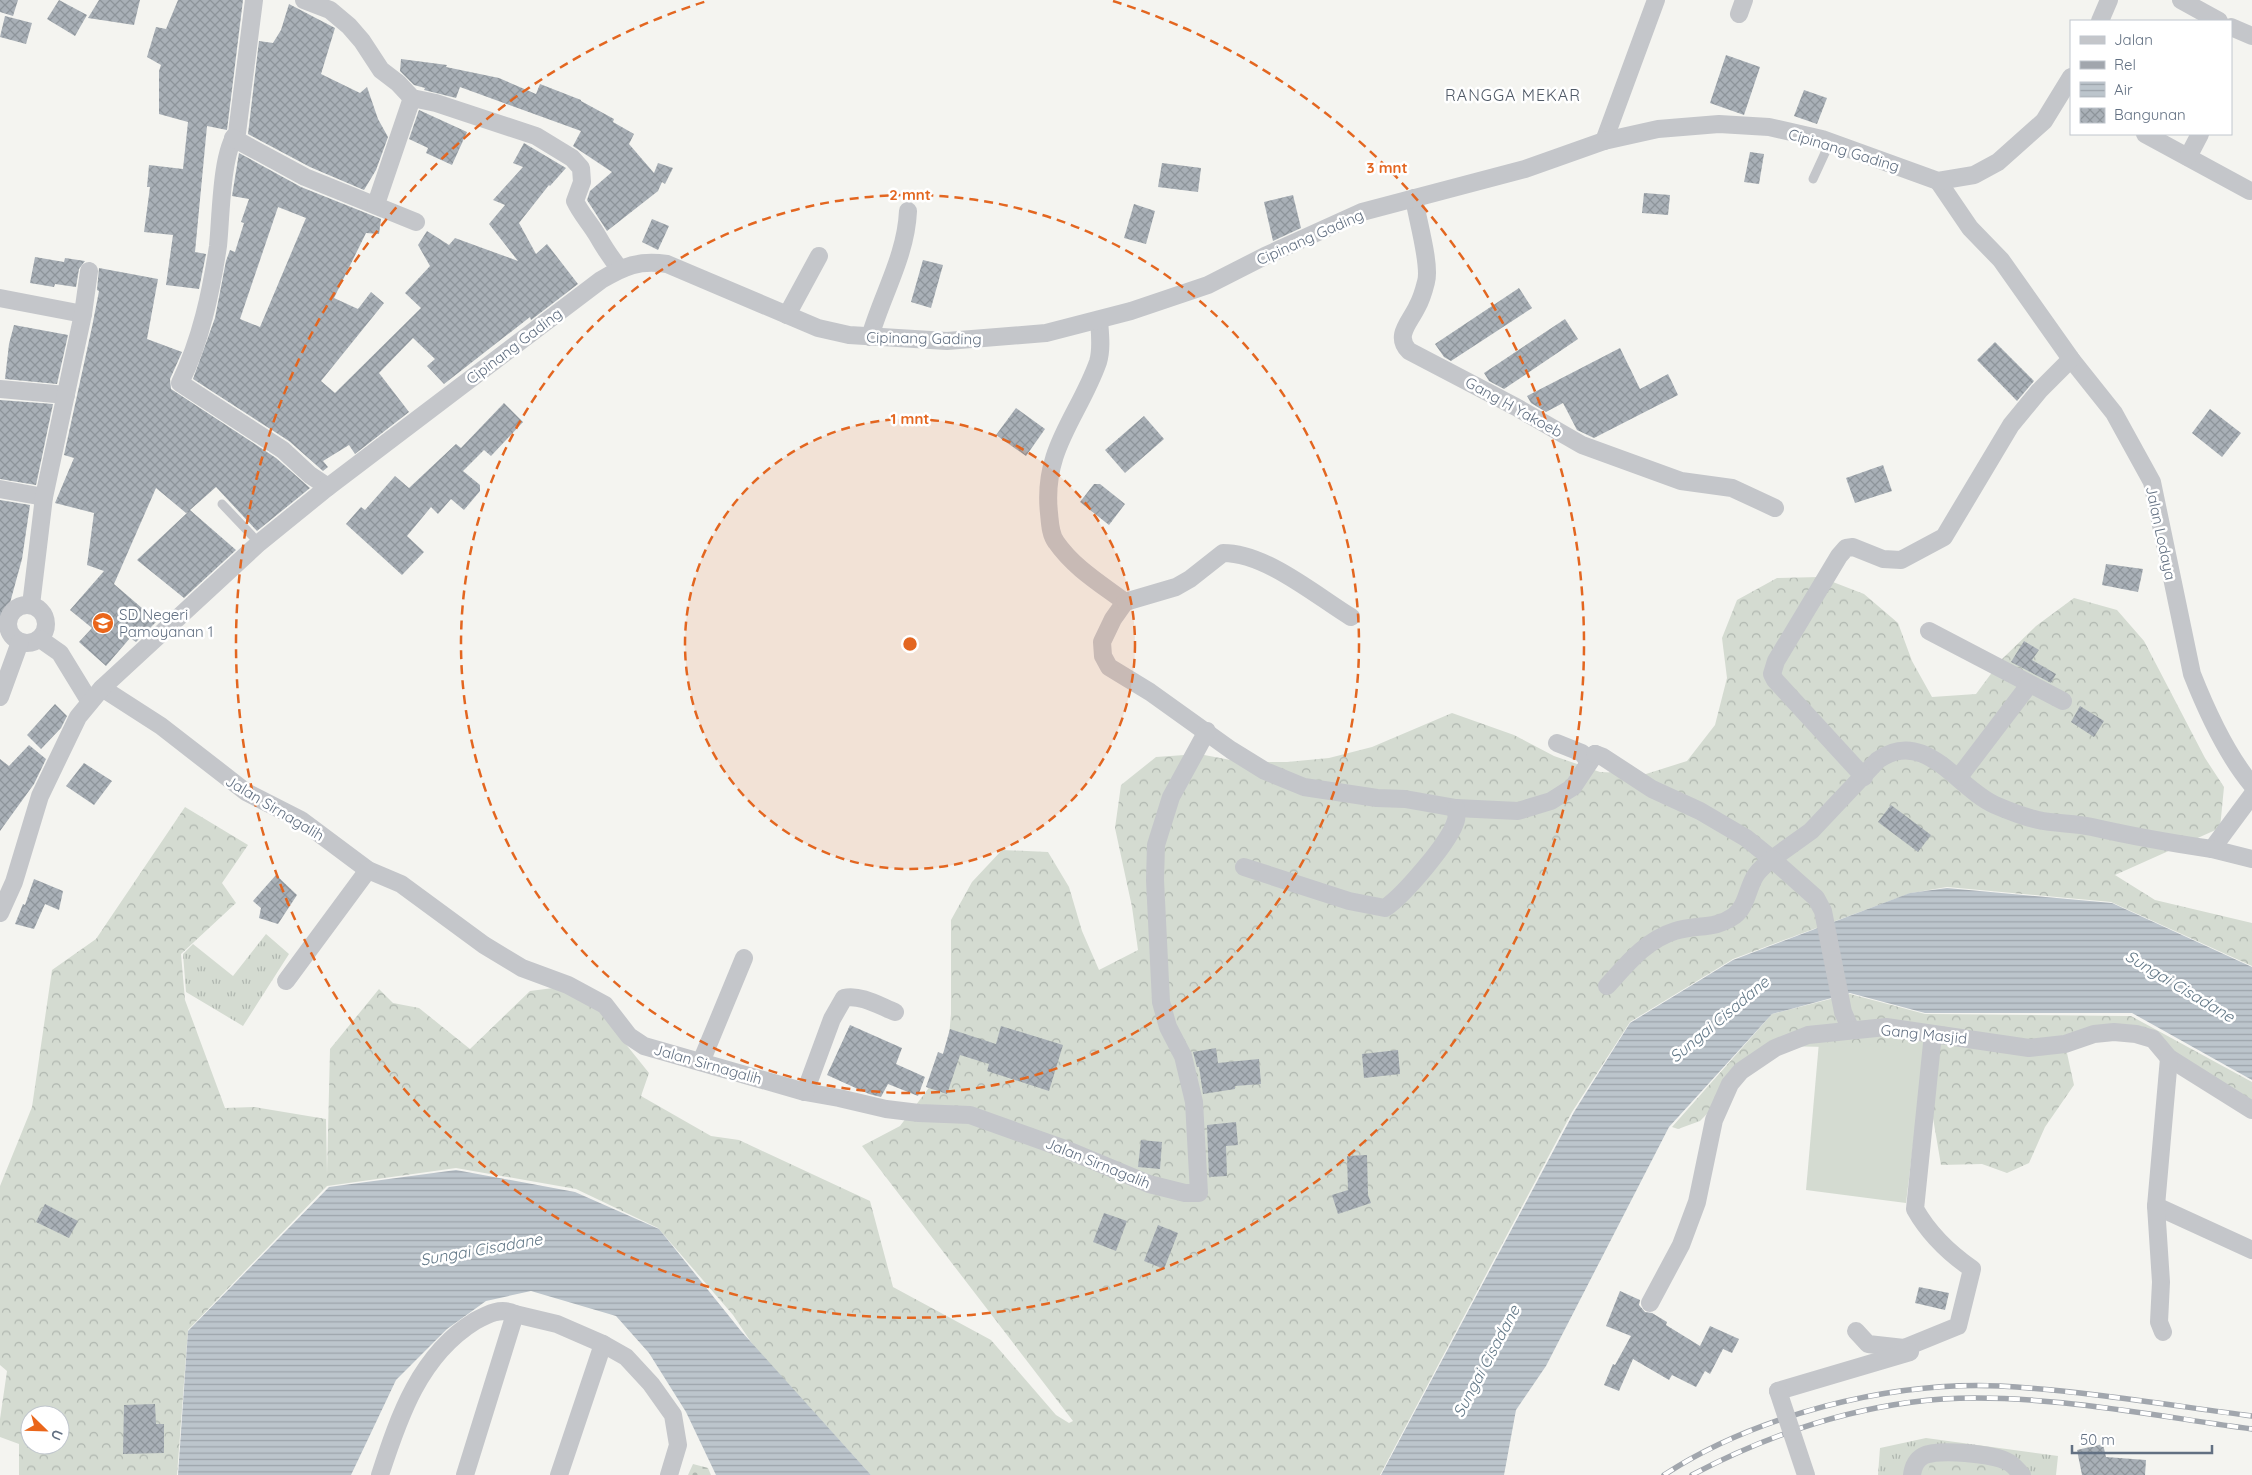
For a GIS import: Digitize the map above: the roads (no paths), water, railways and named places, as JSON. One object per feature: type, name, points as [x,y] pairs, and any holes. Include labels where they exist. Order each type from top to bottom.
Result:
[{"type":"street","points":[[254,0],[237,133],[232,138],[224,182],[218,245],[209,298],[192,359],[180,382],[283,450],[310,475],[328,487]]},
{"type":"street","points":[[304,0],[330,10],[349,26],[362,41],[381,70],[398,83],[412,98],[436,103],[536,136],[572,158],[581,168],[582,182],[575,201],[583,218],[597,235],[603,249],[620,269]]},
{"type":"street","points":[[1604,141],[1656,0]]},
{"type":"street","points":[[2100,20],[2109,0]]},
{"type":"street","points":[[2181,0],[2217,20]]},
{"type":"street","points":[[2232,27],[2252,36]]},
{"type":"street","name":"Cipinang Gading","points":[[0,913],[14,882],[40,796],[78,717],[102,688],[259,543],[328,487],[601,280],[620,269],[647,261],[667,264],[818,328],[870,338],[947,341],[1046,333],[1099,320],[1208,285],[1265,256],[1362,212],[1525,169],[1604,141],[1658,129],[1719,124],[1769,127],[1830,142],[1938,181],[1974,175],[1998,162],[2044,121],[2068,88]]},
{"type":"street","points":[[376,204],[412,98]]},
{"type":"street","points":[[2147,135],[2250,191]]},
{"type":"street","points":[[2188,157],[2199,135]]},
{"type":"street","points":[[232,138],[305,177],[376,204],[416,222]]},
{"type":"street","name":"Jalan Lodaya","points":[[1938,181],[1970,228],[2001,260],[2071,359],[2114,413],[2152,482],[2192,674],[2202,699],[2239,770],[2252,785]]},
{"type":"street","name":"Gang H Yakoeb","points":[[1414,198],[1427,261],[1427,280],[1417,308],[1406,323],[1403,334],[1403,343],[1409,351],[1516,407],[1582,445],[1681,481],[1732,488],[1775,508]]},
{"type":"street","points":[[870,338],[897,265],[908,211]]},
{"type":"street","points":[[787,315],[819,256]]},
{"type":"street","points":[[31,605],[44,497],[83,314],[89,271]]},
{"type":"street","points":[[0,298],[83,314]]},
{"type":"street","points":[[1099,320],[1100,345],[1098,361],[1063,432],[1052,464],[1048,490],[1048,508],[1054,540],[1086,574],[1125,602]]},
{"type":"street","points":[[1864,777],[1775,680],[1772,674],[1776,660],[1839,556],[1846,548],[1853,547],[1883,559],[1901,560],[1944,537],[2011,425],[2039,390],[2071,359]]},
{"type":"street","points":[[0,389],[66,395]]},
{"type":"street","points":[[0,489],[44,497]]},
{"type":"street","points":[[1351,617],[1279,572],[1237,553],[1223,553],[1190,579],[1176,587],[1125,602],[1113,619],[1102,642],[1103,656],[1109,667],[1207,731],[1231,750],[1264,771],[1304,787],[1377,798],[1405,799],[1456,808],[1518,811],[1552,801],[1574,787],[1595,754]]},
{"type":"street","points":[[31,605],[40,610],[46,619],[46,630],[40,639],[30,643],[20,642],[9,632],[7,607],[31,605]]},
{"type":"street","points":[[1929,631],[2029,685],[2063,701]]},
{"type":"street","points":[[40,639],[60,653],[90,702]]},
{"type":"street","points":[[0,697],[20,642]]},
{"type":"street","points":[[1959,777],[2029,685]]},
{"type":"street","name":"Jalan Sirnagalih","points":[[102,688],[161,726],[246,792],[301,820],[368,870],[401,884],[484,945],[522,968],[568,985],[604,1005],[629,1036],[644,1046],[805,1092],[894,1110],[970,1115],[1050,1143],[1149,1184],[1185,1193],[1199,1193],[1194,1102],[1183,1056],[1168,1027],[1161,1002],[1155,880],[1156,845],[1171,797],[1207,731]]},
{"type":"street","points":[[1557,743],[1582,753],[1589,762],[1595,754]]},
{"type":"street","points":[[1607,986],[1636,955],[1660,937],[1677,930],[1721,925],[1737,914],[1745,902],[1754,878],[1772,859],[1811,831],[1878,760],[1890,752],[1907,750],[1928,755],[1959,777],[1972,792],[1995,805],[2038,820],[2090,826],[2113,832],[2212,849],[2252,859]]},
{"type":"street","points":[[1595,754],[1603,757],[1652,789],[1708,815],[1746,838],[1816,898],[1823,911],[1843,1012],[1851,1030]]},
{"type":"street","points":[[2212,849],[2252,795]]},
{"type":"street","points":[[1244,867],[1349,901],[1385,908],[1410,885],[1445,841],[1456,820],[1456,808]]},
{"type":"street","points":[[286,981],[368,870]]},
{"type":"street","points":[[701,1062],[744,958]]},
{"type":"street","points":[[805,1092],[832,1019],[844,998],[850,996],[895,1012]]},
{"type":"street","name":"Gang Masjid","points":[[1650,1303],[1681,1245],[1698,1202],[1714,1120],[1730,1084],[1741,1071],[1775,1048],[1808,1035],[1886,1027],[2029,1048],[2065,1044],[2094,1034],[2114,1032],[2136,1034],[2153,1039],[2169,1058],[2252,1110]]},
{"type":"street","points":[[1806,1475],[1778,1391],[1950,1340],[1958,1326],[1972,1269],[1952,1255],[1924,1225],[1915,1209],[1933,1034]]},
{"type":"street","points":[[2163,1332],[2159,1316],[2161,1282],[2156,1206],[2169,1058]]},
{"type":"street","points":[[2156,1206],[2252,1250]]},
{"type":"street","points":[[380,1475],[412,1393],[427,1365],[455,1334],[487,1314],[498,1311],[510,1311],[515,1314],[557,1324],[603,1344],[626,1357],[651,1384],[673,1415],[678,1445],[669,1475]]},
{"type":"street","points":[[465,1475],[515,1314]]},
{"type":"street","points":[[1856,1331],[1868,1344],[1904,1348],[1958,1326]]},
{"type":"street","points":[[559,1475],[603,1344]]},
{"type":"street","points":[[1912,1475],[1917,1461],[1924,1455],[1936,1452],[1972,1454],[2007,1461],[2022,1475]]},
{"type":"lane","points":[[1813,179],[1830,142]]},
{"type":"lane","points":[[222,504],[259,543]]},
{"type":"water","name":"Sungai Cisadane","points":[[1947,888],[2112,903],[2252,967],[2252,1080],[2132,1013],[1925,1013],[1850,993],[1772,1014],[1669,1127],[1546,1366],[1516,1410],[1504,1475],[1381,1475],[1574,1112],[1630,1023],[1733,960],[1910,893]]},
{"type":"water","name":"Sungai Cisadane","points":[[456,1170],[575,1192],[659,1229],[741,1331],[871,1475],[716,1475],[686,1412],[649,1353],[616,1316],[531,1291],[486,1301],[447,1329],[396,1380],[351,1475],[178,1475],[188,1331],[329,1187]]},
{"type":"railway","points":[[1664,1475],[1700,1454],[1740,1435],[1782,1419],[1825,1406],[1914,1389],[1958,1386],[2032,1388],[2252,1416]]},
{"type":"railway","points":[[1692,1475],[1751,1447],[1814,1424],[1878,1408],[1910,1402],[1943,1399],[1981,1398],[2058,1402],[2252,1429]]},
{"type":"place","name":"SD Negeri Pamoyanan 1","points":[[103,623]]},
{"type":"district","name":"RANGGA MEKAR","points":[[1513,95]]}]
